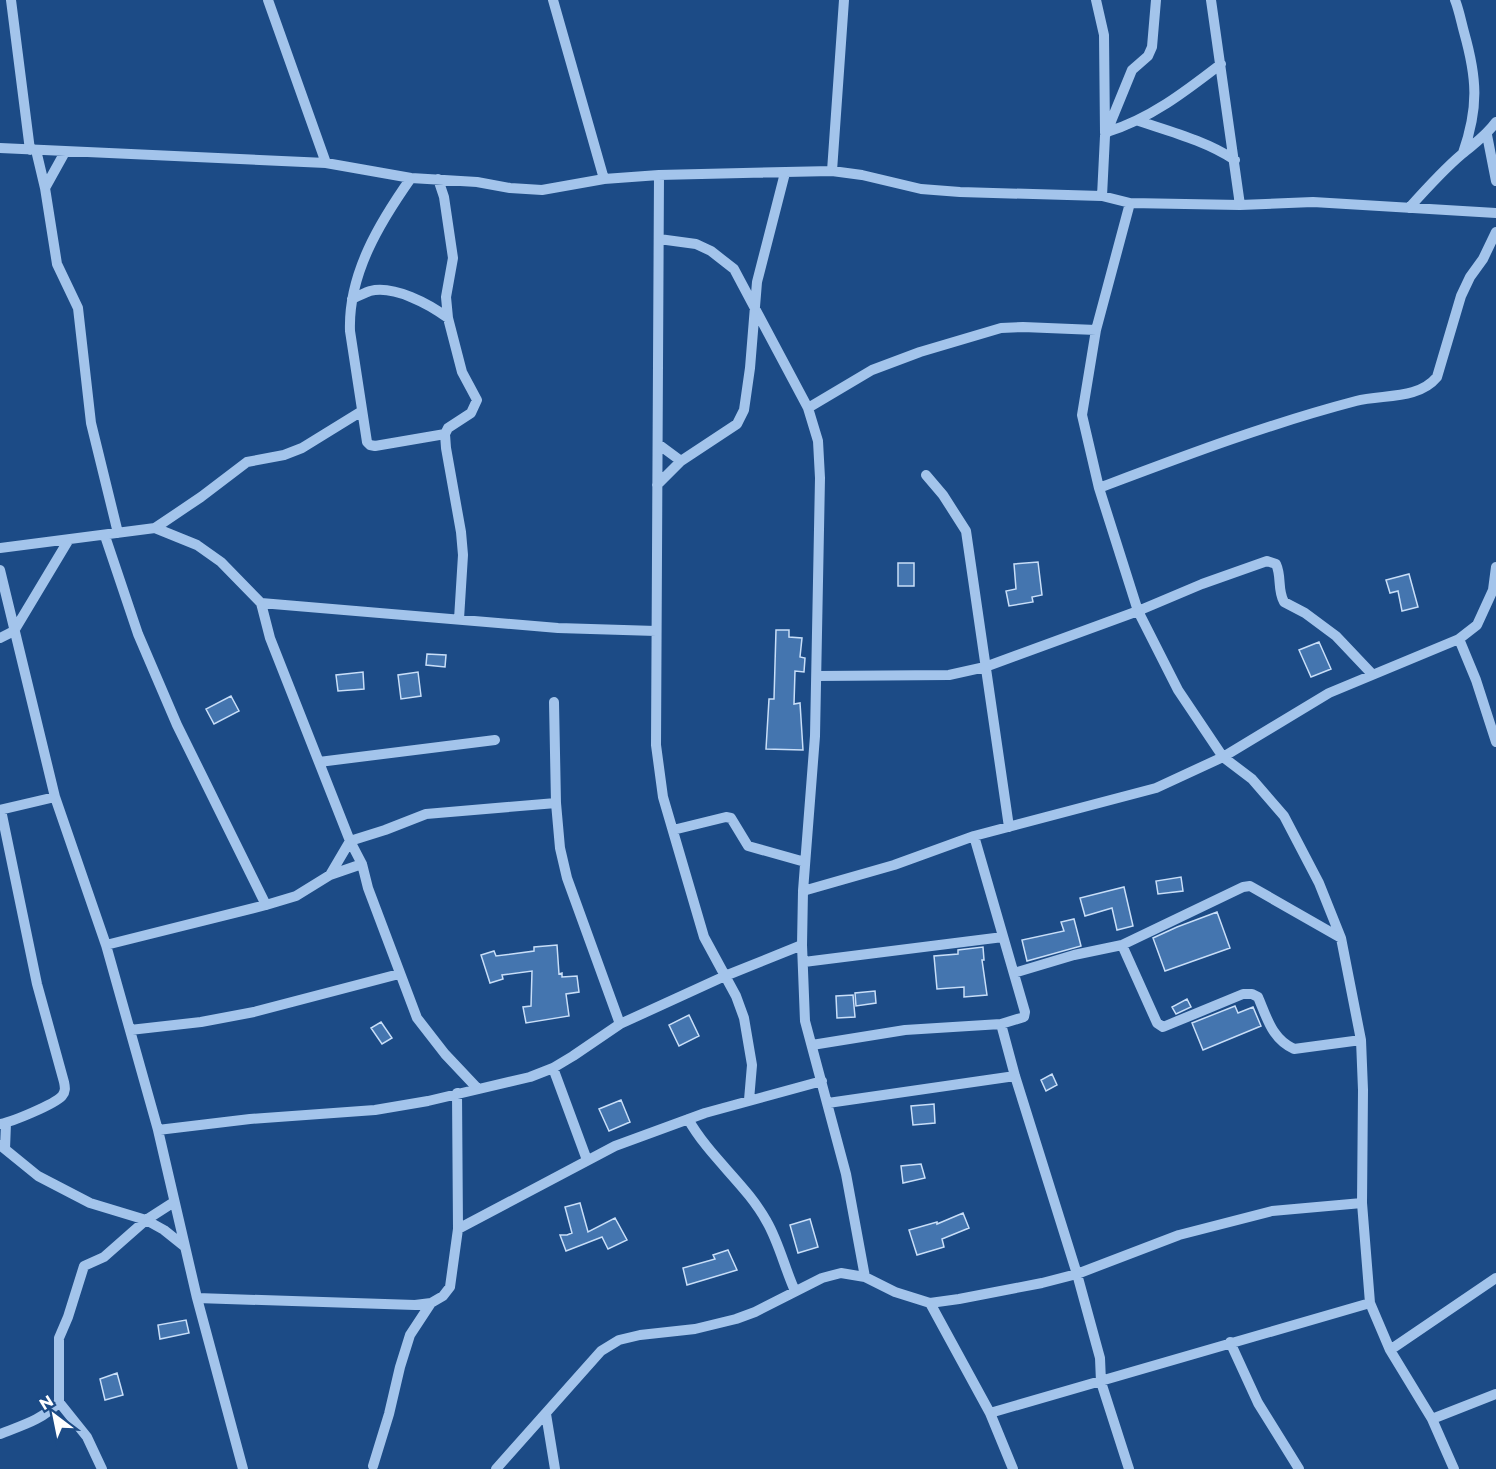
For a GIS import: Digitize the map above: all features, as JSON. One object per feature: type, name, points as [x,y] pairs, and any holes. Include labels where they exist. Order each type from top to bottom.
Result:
[{"type":"street","points":[[11,0],[33,150],[45,188],[57,264],[78,308],[91,423],[118,533]]},
{"type":"street","points":[[268,0],[326,163]]},
{"type":"street","points":[[553,0],[604,179]]},
{"type":"street","points":[[832,171],[844,0]]},
{"type":"street","points":[[1096,0],[1104,35],[1106,134],[1102,196]]},
{"type":"street","points":[[1106,134],[1132,70],[1148,56],[1152,47],[1156,0]]},
{"type":"street","points":[[1211,0],[1240,205]]},
{"type":"street","points":[[1455,0],[1471,54],[1475,87],[1473,124],[1463,153]]},
{"type":"street","points":[[1106,134],[1139,121],[1221,64]]},
{"type":"street","points":[[1139,121],[1202,142],[1235,160]]},
{"type":"street","points":[[1409,208],[1434,180],[1463,153],[1487,135],[1496,122]]},
{"type":"street","points":[[1487,135],[1496,181]]},
{"type":"street","points":[[0,148],[326,163],[411,178],[477,182],[510,188],[542,190],[604,179],[659,175],[832,171],[862,175],[921,189],[970,193],[1102,196],[1130,203],[1240,205],[1313,202],[1496,213]]},
{"type":"street","points":[[45,188],[65,152]]},
{"type":"street","points":[[657,485],[681,461],[737,424],[744,410],[759,273],[785,173]]},
{"type":"street","points":[[659,175],[656,745],[663,797],[704,937],[736,996],[744,1018],[752,1065],[749,1100]]},
{"type":"street","points":[[411,178],[381,222],[366,256],[352,299],[350,331],[367,442],[375,446],[446,434]]},
{"type":"street","points":[[438,179],[444,197],[453,258],[446,297],[448,318],[462,372],[477,400],[471,413],[448,428],[446,434],[446,448],[463,555],[459,619]]},
{"type":"street","points":[[1130,203],[1096,330],[1082,416],[1100,488],[1138,611],[1178,690],[1223,757],[1252,779],[1284,816],[1320,883],[1341,938],[1360,1040],[1363,1090],[1362,1203],[1370,1302],[1390,1350],[1432,1419],[1454,1469]]},
{"type":"street","points":[[1100,488],[1247,433],[1359,400],[1420,391],[1430,386],[1437,377],[1461,296],[1496,232]]},
{"type":"street","points":[[659,239],[696,244],[734,269],[808,408],[818,441],[820,478],[817,676],[815,736],[803,891],[802,945],[805,1021],[846,1174],[865,1276]]},
{"type":"street","points":[[352,299],[371,291],[395,292],[430,305],[448,318]]},
{"type":"street","points":[[808,408],[872,370],[920,352],[1001,328],[1096,330]]},
{"type":"street","points":[[0,548],[155,528],[247,462],[284,455],[302,448],[362,411]]},
{"type":"street","points":[[658,444],[681,461]]},
{"type":"street","points":[[926,475],[944,495],[966,531],[1009,827]]},
{"type":"street","points":[[155,528],[197,545],[220,562],[261,603],[270,638],[350,841],[362,864],[399,974],[417,1018],[445,1054],[478,1089]]},
{"type":"street","points":[[105,536],[138,634],[177,725],[266,905]]},
{"type":"street","points":[[0,638],[14,631],[68,541]]},
{"type":"street","points":[[817,676],[949,675],[985,667],[1266,561],[1276,564],[1280,571],[1279,587],[1284,602],[1305,613],[1336,636],[1372,674]]},
{"type":"street","points":[[803,891],[894,865],[974,836],[1156,788],[1223,757],[1329,693],[1459,639],[1477,625],[1493,590],[1496,567]]},
{"type":"street","points":[[0,570],[55,797],[106,945],[158,1130],[197,1298],[243,1469]]},
{"type":"street","points":[[261,603],[558,628],[656,631]]},
{"type":"street","points":[[1459,639],[1476,680],[1496,742]]},
{"type":"street","points":[[554,702],[556,803],[560,848],[567,879],[620,1024]]},
{"type":"street","points":[[319,762],[495,740]]},
{"type":"street","points":[[55,797],[1,810],[37,984],[65,1091],[61,1097],[52,1102],[3,1124],[3,1147],[38,1176],[105,1209],[146,1220],[164,1230],[184,1246]]},
{"type":"street","points":[[330,875],[350,841],[426,814],[556,803]]},
{"type":"street","points":[[673,830],[726,817],[731,818],[748,846],[805,862]]},
{"type":"street","points":[[812,1045],[905,1030],[1001,1024],[1022,1019],[1025,1016],[974,836]]},
{"type":"street","points":[[106,945],[296,896],[330,875],[362,864]]},
{"type":"street","points":[[1014,973],[1074,955],[1122,945],[1243,887],[1250,886],[1341,938]]},
{"type":"street","points":[[804,962],[1003,937]]},
{"type":"street","points":[[158,1130],[250,1119],[375,1110],[428,1101],[531,1077],[553,1068],[620,1024],[725,976],[802,945]]},
{"type":"street","points":[[1122,945],[1157,1023],[1163,1027],[1243,994],[1252,994],[1258,998],[1274,1035],[1294,1049],[1360,1040]]},
{"type":"street","points":[[130,1030],[201,1022],[254,1012],[399,974]]},
{"type":"street","points":[[1001,1024],[1077,1274],[1100,1358],[1101,1382],[1129,1469]]},
{"type":"street","points":[[553,1068],[587,1160]]},
{"type":"street","points":[[828,1103],[1016,1076]]},
{"type":"street","points":[[458,1229],[615,1146],[688,1119],[822,1081]]},
{"type":"street","points":[[197,1298],[415,1305],[431,1303],[443,1296],[450,1287],[458,1229],[457,1093]]},
{"type":"street","points":[[688,1119],[705,1146],[741,1186],[767,1222],[795,1291]]},
{"type":"street","points":[[102,1469],[87,1437],[59,1402],[59,1338],[84,1266],[104,1257],[146,1220],[174,1202]]},
{"type":"street","points":[[496,1469],[601,1352],[619,1340],[640,1335],[695,1329],[736,1319],[755,1312],[822,1278],[842,1273],[865,1276],[895,1292],[930,1303],[1042,1283],[1077,1274],[1179,1235],[1272,1211],[1362,1203]]},
{"type":"street","points":[[1390,1350],[1496,1278]]},
{"type":"street","points":[[990,1413],[1370,1302]]},
{"type":"street","points":[[373,1466],[410,1335],[431,1303]]},
{"type":"street","points":[[930,1303],[990,1413],[1013,1469]]},
{"type":"street","points":[[1230,1342],[1258,1403],[1299,1469]]},
{"type":"street","points":[[1432,1419],[1496,1394]]},
{"type":"street","points":[[0,1434],[48,1414],[59,1402]]},
{"type":"street","points":[[546,1414],[555,1469]]},
{"type":"street","points":[[1288,1452],[1288,1469]]},
{"type":"building","points":[[1038,562],[1042,595],[1032,597],[1033,602],[1009,606],[1006,591],[1016,589],[1014,564]]},
{"type":"building","points":[[898,563],[914,563],[914,586],[898,586]]},
{"type":"building","points":[[1409,574],[1418,607],[1402,611],[1398,591],[1390,593],[1386,580]]},
{"type":"building","points":[[776,630],[789,630],[789,637],[802,638],[800,657],[805,658],[804,672],[795,671],[794,704],[800,703],[803,750],[766,749],[769,699],[774,699]]},
{"type":"building","points":[[1319,642],[1331,669],[1311,677],[1299,650]]},
{"type":"building","points":[[427,654],[446,655],[445,667],[426,665]]},
{"type":"building","points":[[363,672],[364,689],[338,691],[336,675]]},
{"type":"building","points":[[418,672],[421,696],[401,699],[398,675]]},
{"type":"building","points":[[231,696],[239,711],[214,724],[206,709]]},
{"type":"building","points":[[1181,877],[1183,891],[1158,894],[1156,881]]},
{"type":"building","points":[[1124,887],[1133,926],[1117,930],[1112,908],[1085,916],[1080,898]]},
{"type":"building","points":[[1217,912],[1230,948],[1165,971],[1153,938]]},
{"type":"building","points":[[1074,919],[1081,946],[1027,961],[1022,940],[1064,931],[1061,922]]},
{"type":"building","points":[[557,945],[559,974],[562,973],[562,977],[577,976],[579,992],[566,994],[569,1016],[526,1023],[523,1007],[531,1006],[532,971],[502,975],[503,979],[490,983],[481,955],[494,951],[496,956],[534,951],[534,947]]},
{"type":"building","points":[[983,947],[984,960],[982,960],[987,995],[964,997],[964,987],[937,989],[934,956],[958,954],[958,950]]},
{"type":"building","points":[[875,991],[876,1003],[856,1006],[855,993]]},
{"type":"building","points":[[853,995],[855,1017],[837,1018],[836,996]]},
{"type":"building","points":[[1187,999],[1191,1007],[1176,1014],[1172,1007]]},
{"type":"building","points":[[1235,1006],[1238,1013],[1253,1007],[1261,1026],[1203,1050],[1192,1023]]},
{"type":"building","points":[[689,1015],[699,1036],[679,1046],[669,1025]]},
{"type":"building","points":[[381,1022],[392,1038],[382,1044],[371,1028]]},
{"type":"building","points":[[1052,1074],[1057,1085],[1046,1091],[1041,1080]]},
{"type":"building","points":[[621,1100],[630,1122],[609,1131],[599,1109]]},
{"type":"building","points":[[934,1104],[935,1123],[913,1125],[911,1106]]},
{"type":"building","points":[[921,1164],[925,1178],[903,1183],[901,1166]]},
{"type":"building","points":[[580,1203],[588,1232],[615,1218],[627,1240],[608,1249],[602,1237],[566,1251],[560,1235],[572,1233],[565,1207]]},
{"type":"building","points":[[963,1213],[969,1228],[942,1239],[944,1247],[917,1255],[909,1230],[937,1222],[937,1224]]},
{"type":"building","points":[[810,1219],[818,1247],[798,1253],[790,1225]]},
{"type":"building","points":[[728,1250],[737,1270],[687,1285],[683,1268],[715,1259],[713,1255]]},
{"type":"building","points":[[186,1320],[189,1333],[160,1339],[158,1325]]},
{"type":"building","points":[[117,1373],[123,1395],[105,1400],[100,1379]]}]
